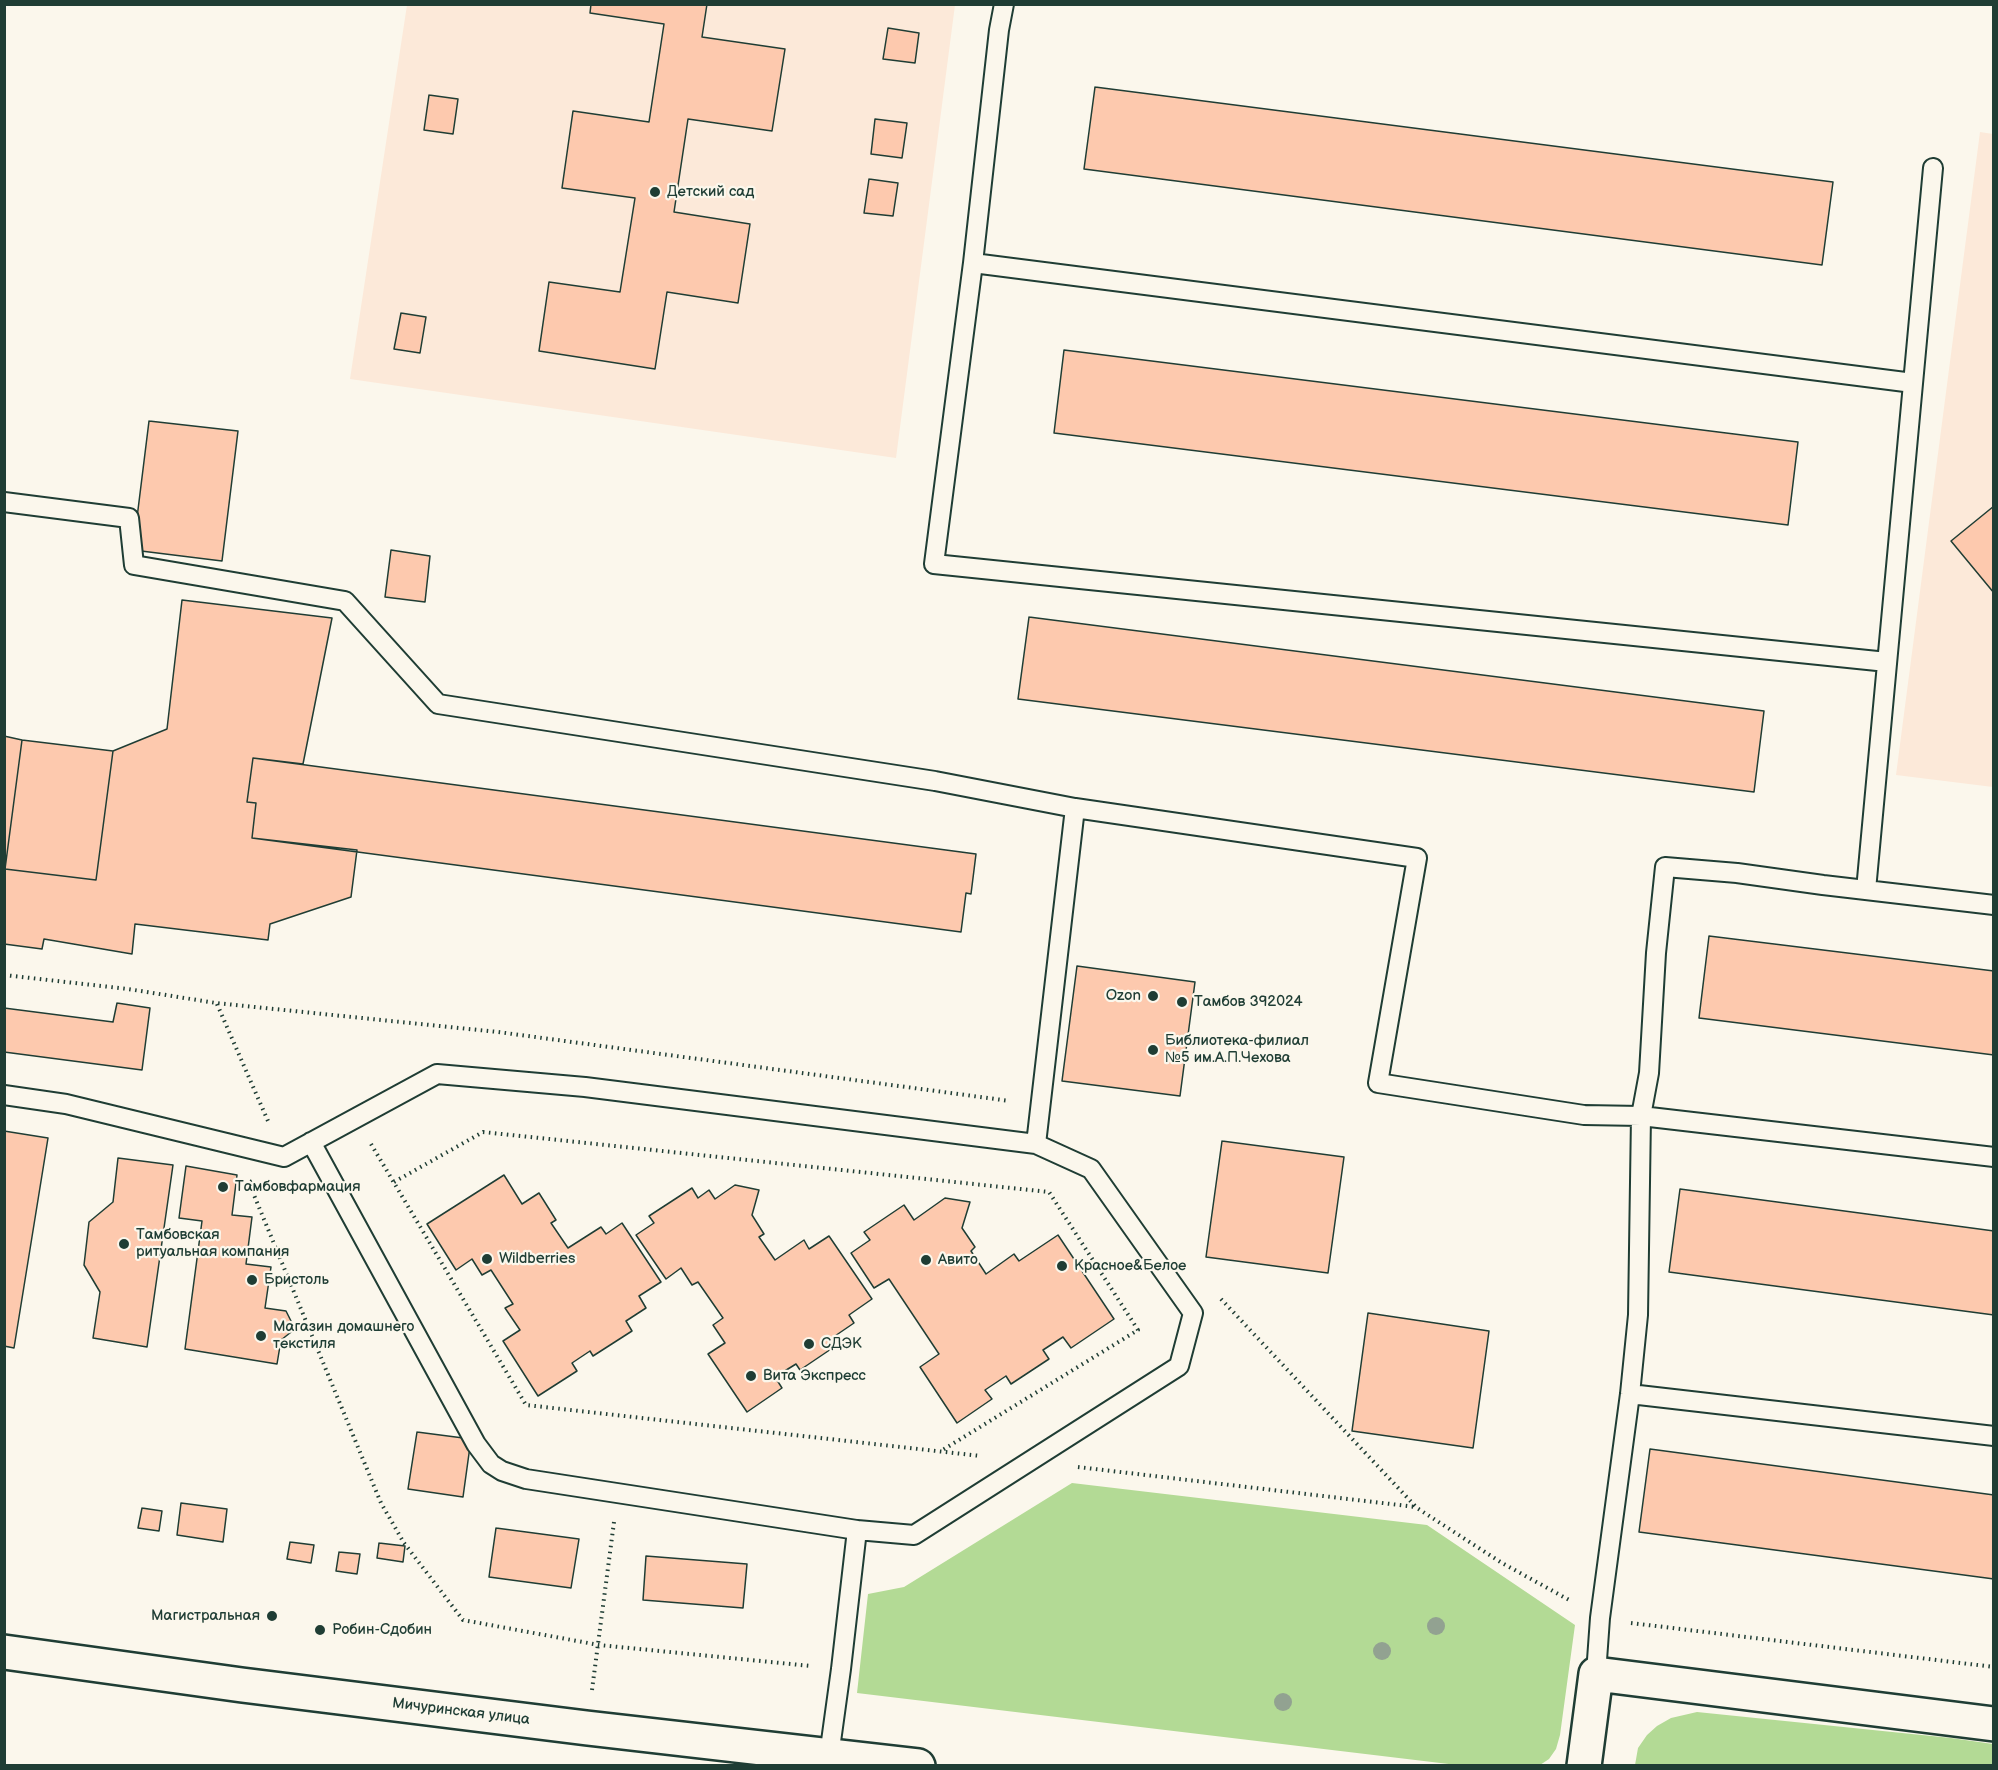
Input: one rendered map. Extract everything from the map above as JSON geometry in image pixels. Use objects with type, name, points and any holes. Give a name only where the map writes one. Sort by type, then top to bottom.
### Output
[{"type":"main road","name":"Мичуринская улица","points":[[4,1652],[254,1687],[918,1766]]},
{"type":"main road","points":[[1584,1766],[1596,1674],[1994,1724]]},
{"type":"lane","points":[[1004,4],[934,564],[1887,662]]},
{"type":"lane","points":[[1866,890],[1933,168]]},
{"type":"lane","points":[[973,263],[1913,383]]},
{"type":"lane","points":[[4,502],[129,518],[134,566],[345,601],[438,704],[935,780],[1075,808],[1417,858],[1378,1083],[1584,1115],[1641,1116],[1994,1157]]},
{"type":"lane","points":[[1036,1144],[1075,808]]},
{"type":"lane","points":[[1596,1674],[1600,1617],[1630,1394],[1638,1315],[1641,1116],[1649,1073],[1656,953],[1665,867],[1737,873],[1994,905]]},
{"type":"lane","points":[[4,1095],[66,1104],[284,1157],[311,1142],[356,1119],[437,1074],[585,1087],[1036,1144],[1091,1169],[1193,1313],[1179,1366],[914,1535],[857,1530],[513,1476],[496,1467],[483,1454],[311,1142]]},
{"type":"lane","points":[[1630,1394],[1994,1436]]},
{"type":"lane","points":[[829,1756],[857,1530]]},
{"type":"path","points":[[4,975],[128,989],[216,1003],[498,1032],[1040,1106]]},
{"type":"path","points":[[216,1003],[284,1157],[249,1183],[381,1503],[404,1543],[463,1620],[599,1645],[841,1670]]},
{"type":"path","points":[[356,1119],[526,1405],[1030,1461],[1417,1508]]},
{"type":"path","points":[[394,1182],[483,1132],[1049,1192],[1138,1330],[941,1451]]},
{"type":"path","points":[[1220,1298],[1417,1508],[1502,1563],[1600,1617],[1656,1627],[1994,1666]]},
{"type":"path","points":[[599,1645],[618,1494]]},
{"type":"shaded area","name":"Детский сад","points":[[407,5],[955,5],[896,458],[350,379]]},
{"type":"shaded area","points":[[1980,132],[1993,134],[1993,787],[1896,775]]},
{"type":"green space","points":[[1072,1483],[1427,1525],[1575,1625],[1560,1735],[1556,1749],[1549,1759],[1540,1765],[1457,1765],[857,1693],[868,1594],[904,1587]]},
{"type":"green space","points":[[1697,1712],[1993,1744],[1993,1765],[1635,1765],[1638,1748],[1657,1726],[1671,1718]]},
{"type":"building","points":[[591,4],[707,4],[702,37],[785,49],[772,131],[688,119],[674,212],[750,224],[738,303],[667,292],[655,369],[539,351],[549,282],[620,292],[635,198],[562,188],[573,111],[649,122],[664,24],[590,13]]},
{"type":"building","points":[[888,28],[919,33],[915,63],[883,59]]},
{"type":"building","points":[[1095,87],[1833,182],[1822,265],[1084,169]]},
{"type":"building","points":[[429,95],[458,99],[453,134],[424,130]]},
{"type":"building","points":[[875,119],[907,123],[902,158],[871,154]]},
{"type":"building","points":[[869,179],[898,183],[893,216],[864,213]]},
{"type":"building","points":[[401,313],[426,317],[420,353],[394,349]]},
{"type":"building","points":[[1064,350],[1798,442],[1788,525],[1054,433]]},
{"type":"building","points":[[149,421],[238,431],[222,561],[133,550]]},
{"type":"building","points":[[1994,506],[1994,593],[1951,541]]},
{"type":"building","points":[[391,550],[430,556],[425,602],[385,597]]},
{"type":"building","points":[[182,600],[332,618],[303,764],[253,758],[247,802],[256,803],[252,838],[357,850],[351,897],[270,924],[268,940],[135,924],[132,954],[44,939],[42,949],[4,944],[4,736],[22,740],[5,869],[96,880],[113,751],[167,729]]},
{"type":"building","points":[[1029,617],[1764,711],[1754,792],[1018,699]]},
{"type":"building","points":[[22,740],[113,751],[96,880],[5,869]]},
{"type":"building","points":[[253,758],[976,854],[971,894],[966,893],[961,932],[252,838],[256,803],[247,802]]},
{"type":"building","points":[[1709,936],[1994,971],[1994,1055],[1699,1018]]},
{"type":"building","points":[[1077,966],[1195,982],[1180,1096],[1062,1081]]},
{"type":"building","points":[[117,1003],[150,1008],[142,1070],[4,1052],[4,1008],[113,1022]]},
{"type":"building","points":[[4,1131],[48,1138],[14,1348],[4,1346]]},
{"type":"building","points":[[1222,1141],[1344,1157],[1328,1273],[1206,1257]]},
{"type":"building","name":"Тамбовская ритуальная компания","points":[[118,1158],[173,1165],[147,1347],[93,1338],[100,1292],[84,1265],[89,1222],[113,1202]]},
{"type":"building","points":[[186,1166],[237,1175],[232,1215],[252,1217],[246,1264],[271,1267],[265,1308],[286,1311],[295,1329],[281,1340],[277,1364],[185,1349],[202,1221],[179,1218]]},
{"type":"building","points":[[504,1175],[522,1204],[539,1193],[556,1220],[551,1223],[568,1248],[601,1227],[606,1234],[622,1223],[661,1282],[639,1296],[646,1308],[626,1321],[632,1331],[593,1356],[590,1351],[572,1363],[577,1371],[538,1396],[503,1341],[520,1330],[505,1308],[513,1304],[491,1270],[482,1275],[472,1259],[456,1270],[427,1224]]},
{"type":"building","points":[[735,1185],[759,1190],[752,1215],[764,1234],[759,1237],[775,1260],[804,1240],[809,1249],[829,1236],[872,1299],[849,1315],[854,1323],[832,1338],[837,1345],[800,1370],[796,1364],[775,1377],[782,1388],[747,1412],[708,1354],[725,1343],[713,1325],[723,1318],[698,1282],[692,1285],[681,1268],[666,1279],[636,1235],[654,1223],[649,1216],[692,1188],[698,1198],[709,1190],[715,1199]]},
{"type":"building","points":[[1680,1189],[1994,1231],[1994,1315],[1669,1272]]},
{"type":"building","points":[[945,1198],[970,1202],[962,1228],[975,1247],[971,1251],[986,1274],[1014,1254],[1019,1261],[1058,1235],[1114,1319],[1071,1348],[1063,1337],[1043,1350],[1049,1359],[1011,1384],[1006,1376],[985,1390],[992,1399],[957,1423],[920,1367],[939,1354],[889,1279],[874,1288],[851,1253],[870,1240],[864,1232],[904,1205],[914,1220]]},
{"type":"building","points":[[1368,1313],[1489,1331],[1473,1448],[1352,1431]]},
{"type":"building","points":[[417,1432],[471,1439],[463,1497],[408,1489]]},
{"type":"building","points":[[1650,1449],[1994,1495],[1994,1579],[1639,1532]]},
{"type":"building","points":[[181,1503],[227,1509],[223,1542],[177,1535]]},
{"type":"building","points":[[142,1508],[162,1511],[159,1531],[138,1528]]},
{"type":"building","points":[[496,1528],[579,1539],[571,1588],[489,1577]]},
{"type":"building","points":[[290,1542],[314,1545],[311,1563],[287,1559]]},
{"type":"building","points":[[379,1543],[405,1546],[403,1562],[377,1558]]},
{"type":"building","points":[[339,1552],[360,1554],[357,1574],[336,1571]]},
{"type":"building","points":[[646,1556],[747,1564],[743,1608],[643,1600]]},
{"type":"place","name":"Детский сад","points":[[655,192]]},
{"type":"place","name":"Ozon","points":[[1153,996]]},
{"type":"place","name":"Тамбов 392024","points":[[1182,1002]]},
{"type":"place","name":"Библиотека-филиал №5 им.А.П.Чехова","points":[[1153,1050]]},
{"type":"place","name":"Тамбовфармация","points":[[223,1187]]},
{"type":"place","name":"Тамбовская ритуальная компания","points":[[124,1244]]},
{"type":"place","name":"Wildberries","points":[[487,1259]]},
{"type":"place","name":"Авито","points":[[926,1260]]},
{"type":"place","name":"Красное&Белое","points":[[1062,1266]]},
{"type":"place","name":"Бристоль","points":[[252,1280]]},
{"type":"place","name":"Магазин домашнего текстиля","points":[[261,1336]]},
{"type":"place","name":"СДЭК","points":[[809,1344]]},
{"type":"place","name":"Вита Экспресс","points":[[751,1376]]},
{"type":"place","name":"Магистральная","points":[[272,1616]]},
{"type":"place","name":"Робин-Сдобин","points":[[320,1630]]}]
